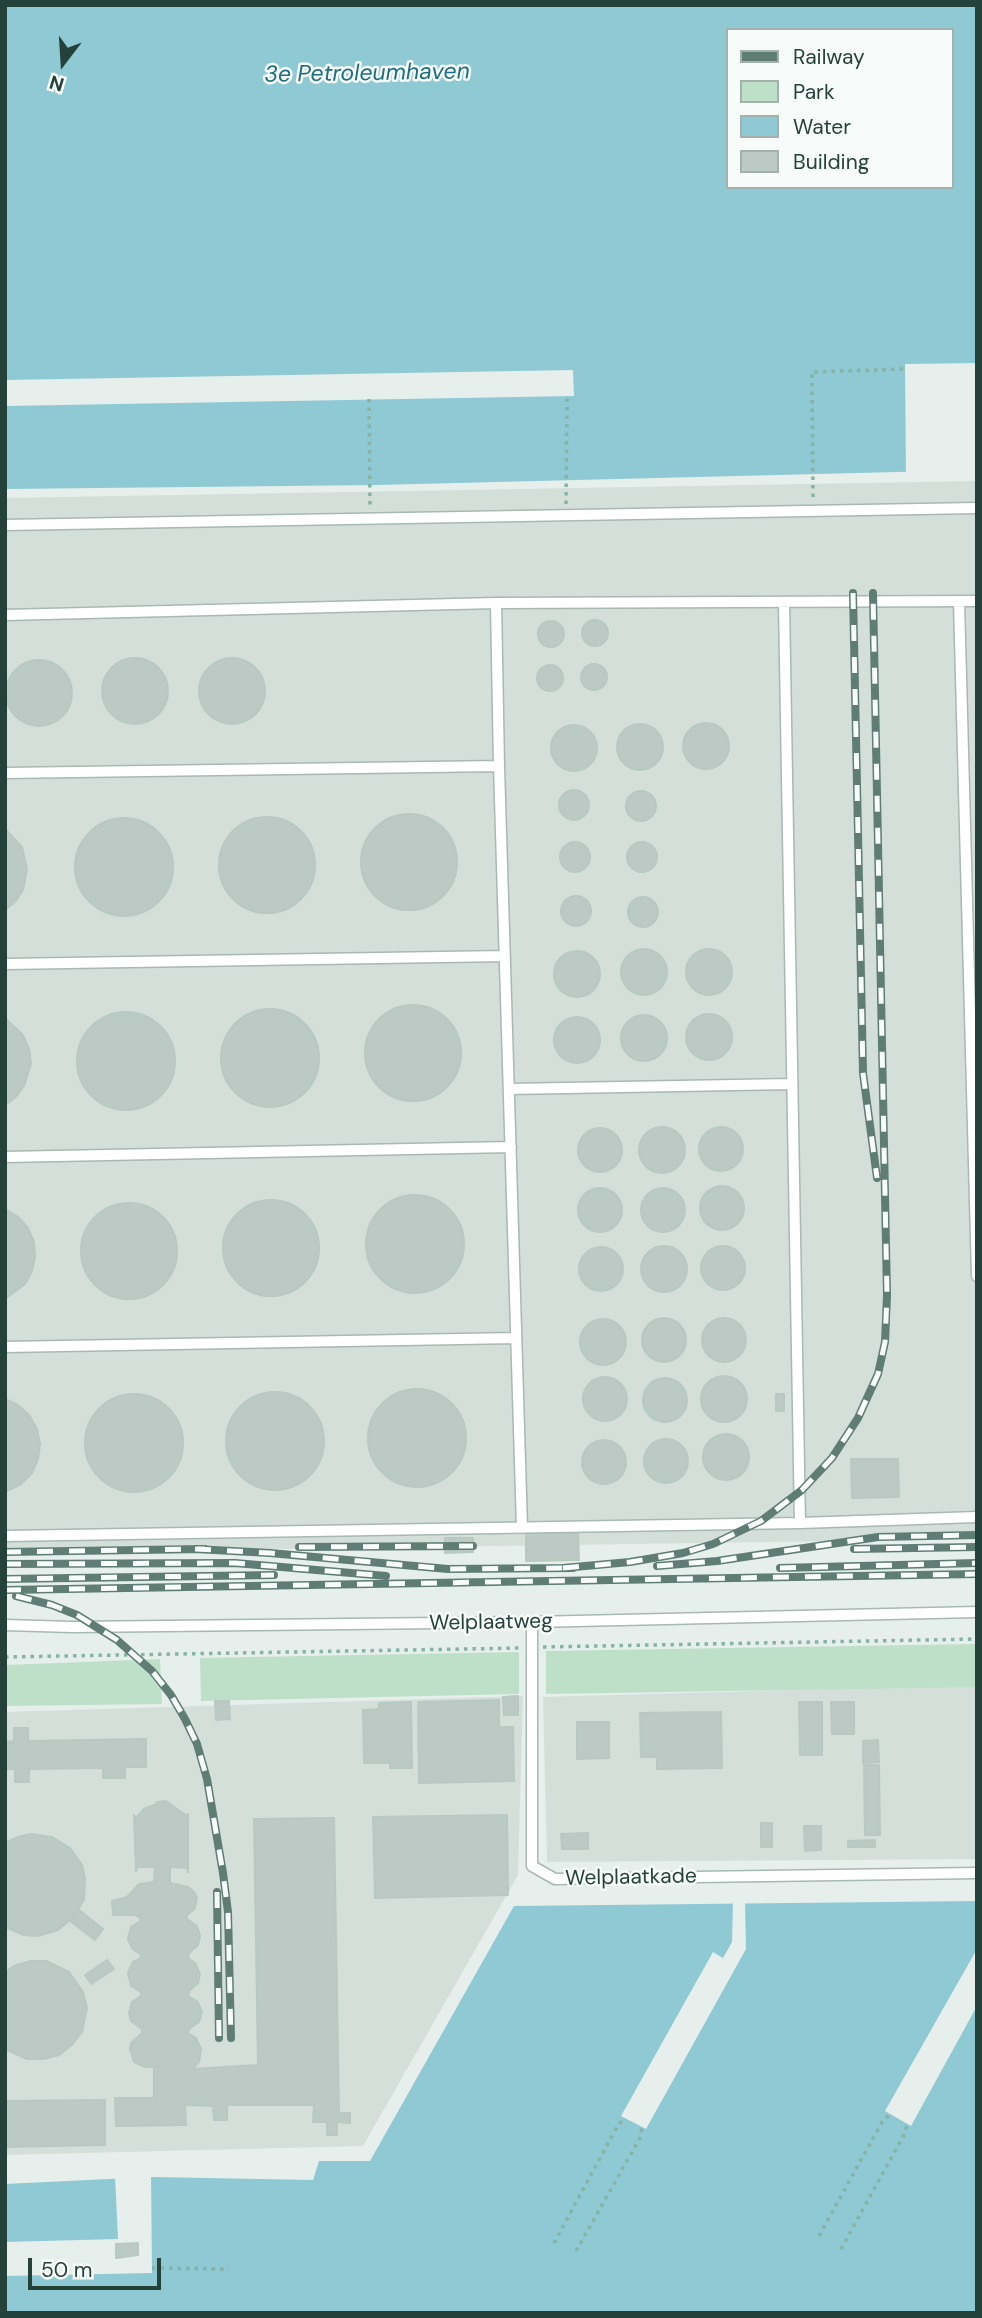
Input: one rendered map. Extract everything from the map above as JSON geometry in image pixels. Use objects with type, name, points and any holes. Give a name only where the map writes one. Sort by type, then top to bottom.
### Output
[{"type":"lane","points":[[5,525],[977,508]]},
{"type":"lane","points":[[5,615],[496,603],[784,604],[977,601]]},
{"type":"lane","points":[[959,602],[977,1276]]},
{"type":"lane","points":[[496,603],[522,1528]]},
{"type":"lane","points":[[784,604],[800,1523]]},
{"type":"lane","points":[[5,773],[499,766]]},
{"type":"lane","points":[[5,964],[505,956]]},
{"type":"lane","points":[[509,1089],[791,1084]]},
{"type":"lane","points":[[5,1157],[511,1147]]},
{"type":"lane","points":[[5,1347],[516,1338]]},
{"type":"lane","points":[[5,1536],[800,1523],[977,1517]]},
{"type":"lane","name":"Welplaatweg","points":[[5,1625],[72,1627],[532,1622],[977,1612]]},
{"type":"lane","name":"Welplaatkade","points":[[532,1622],[532,1866],[555,1879],[739,1881],[977,1873]]},
{"type":"path","points":[[814,510],[812,372],[905,369]]},
{"type":"path","points":[[566,517],[567,396]]},
{"type":"path","points":[[369,399],[370,520]]},
{"type":"path","points":[[5,1657],[977,1639]]},
{"type":"path","points":[[819,2236],[882,2122],[890,2114]]},
{"type":"path","points":[[554,2243],[618,2125],[625,2118]]},
{"type":"path","points":[[841,2249],[905,2133],[907,2124]]},
{"type":"path","points":[[576,2251],[640,2138],[642,2127]]},
{"type":"path","points":[[152,2269],[229,2269]]},
{"type":"shaded area","points":[[977,481],[977,1539],[5,1553],[5,498]]},
{"type":"shaded area","points":[[977,1685],[977,1859],[547,1862],[543,1697]]},
{"type":"shaded area","points":[[523,1696],[518,1875],[363,2146],[5,2155],[5,1712]]},
{"type":"green space","points":[[977,1644],[977,1687],[546,1694],[546,1651]]},
{"type":"green space","points":[[519,1652],[519,1694],[201,1701],[200,1658]]},
{"type":"green space","points":[[160,1659],[162,1704],[5,1706],[5,1665]]},
{"type":"water","name":"3e Petroleumhaven","points":[[5,5],[977,5],[977,470],[376,485],[5,489]]},
{"type":"water","points":[[977,1901],[977,2313],[5,2313],[5,2184],[151,2177],[313,2180],[319,2161],[370,2161],[514,1906]]},
{"type":"pier","points":[[977,363],[977,473],[906,476],[905,364]]},
{"type":"pier","points":[[573,370],[574,396],[5,406],[5,380]]},
{"type":"pier","points":[[733,1900],[745,1900],[746,1949],[646,2129],[621,2116],[713,1952],[723,1958],[732,1942]]},
{"type":"pier","points":[[977,1949],[977,2006],[911,2126],[885,2111]]},
{"type":"pier","points":[[151,2174],[152,2273],[5,2276],[5,2242],[118,2239],[115,2176]]},
{"type":"building","points":[[595,620],[604,624],[608,633],[604,642],[595,646],[586,642],[582,633],[586,624]]},
{"type":"building","points":[[551,621],[560,625],[564,634],[560,643],[551,647],[542,643],[538,634],[542,625]]},
{"type":"building","points":[[128,658],[142,658],[154,663],[163,672],[168,691],[166,704],[159,715],[142,724],[128,724],[116,719],[107,710],[102,698],[102,684],[107,672],[116,663]]},
{"type":"building","points":[[232,658],[245,661],[255,668],[262,678],[265,691],[262,704],[255,714],[245,721],[232,724],[219,721],[209,714],[202,704],[199,691],[202,678],[209,668],[219,661]]},
{"type":"building","points":[[39,660],[52,663],[62,670],[69,680],[72,693],[69,706],[62,716],[52,723],[39,726],[26,723],[16,716],[9,706],[6,693],[9,680],[16,670],[26,663]]},
{"type":"building","points":[[594,664],[603,668],[607,677],[603,686],[594,690],[585,686],[581,677],[585,668]]},
{"type":"building","points":[[550,665],[559,669],[563,678],[559,687],[550,691],[541,687],[537,678],[541,669]]},
{"type":"building","points":[[706,723],[723,729],[729,746],[723,763],[706,769],[689,763],[683,746],[689,729]]},
{"type":"building","points":[[640,724],[657,730],[663,747],[657,764],[640,770],[623,764],[617,747],[623,730]]},
{"type":"building","points":[[574,725],[591,731],[597,748],[591,765],[574,771],[557,765],[551,748],[557,731]]},
{"type":"building","points":[[574,790],[585,794],[589,805],[585,816],[574,820],[563,816],[559,805],[563,794]]},
{"type":"building","points":[[641,791],[652,795],[656,806],[652,817],[641,821],[630,817],[626,806],[630,795]]},
{"type":"building","points":[[409,814],[427,818],[443,828],[453,844],[457,862],[453,880],[443,896],[427,906],[409,910],[391,906],[375,896],[365,880],[361,862],[365,844],[375,828],[391,818]]},
{"type":"building","points":[[267,817],[285,820],[301,831],[312,847],[315,865],[312,883],[301,899],[285,910],[267,913],[249,910],[233,899],[222,883],[219,865],[222,847],[233,831],[249,820]]},
{"type":"building","points":[[124,818],[143,822],[158,833],[169,848],[173,867],[169,886],[158,901],[143,912],[124,916],[105,912],[90,901],[79,886],[75,867],[79,848],[90,833],[105,822]]},
{"type":"building","points":[[5,829],[22,847],[27,869],[23,890],[5,910]]},
{"type":"building","points":[[575,842],[586,846],[590,857],[586,868],[575,872],[564,868],[560,857],[564,846]]},
{"type":"building","points":[[642,842],[653,846],[657,857],[653,868],[642,872],[631,868],[627,857],[631,846]]},
{"type":"building","points":[[576,896],[587,900],[591,911],[587,922],[576,926],[565,922],[561,911],[565,900]]},
{"type":"building","points":[[643,897],[654,901],[658,912],[654,923],[643,927],[632,923],[628,912],[632,901]]},
{"type":"building","points":[[644,949],[661,955],[667,972],[661,989],[644,995],[627,989],[621,972],[627,955]]},
{"type":"building","points":[[709,949],[726,955],[732,972],[726,989],[709,995],[692,989],[686,972],[692,955]]},
{"type":"building","points":[[577,951],[594,957],[600,974],[594,991],[577,997],[560,991],[554,974],[560,957]]},
{"type":"building","points":[[413,1005],[431,1009],[447,1019],[457,1035],[461,1053],[457,1071],[447,1087],[431,1097],[413,1101],[395,1097],[379,1087],[369,1071],[365,1053],[369,1035],[379,1019],[395,1009]]},
{"type":"building","points":[[270,1009],[297,1017],[311,1031],[319,1058],[311,1085],[297,1099],[270,1107],[243,1099],[229,1085],[221,1058],[229,1031],[243,1017]]},
{"type":"building","points":[[126,1012],[145,1016],[160,1027],[171,1042],[175,1061],[171,1080],[160,1095],[145,1106],[126,1110],[107,1106],[92,1095],[81,1080],[77,1061],[81,1042],[92,1027],[107,1016]]},
{"type":"building","points":[[709,1014],[726,1020],[732,1037],[726,1054],[709,1060],[692,1054],[686,1037],[692,1020]]},
{"type":"building","points":[[644,1015],[661,1021],[667,1038],[661,1055],[644,1061],[627,1055],[621,1038],[627,1021]]},
{"type":"building","points":[[577,1017],[594,1023],[600,1040],[594,1057],[577,1063],[560,1057],[554,1040],[560,1023]]},
{"type":"building","points":[[5,1018],[23,1035],[31,1064],[24,1086],[15,1098],[5,1105]]},
{"type":"building","points":[[662,1127],[678,1134],[685,1150],[678,1166],[662,1173],[646,1166],[639,1150],[646,1134]]},
{"type":"building","points":[[721,1127],[730,1128],[737,1133],[742,1140],[742,1158],[737,1165],[730,1170],[721,1171],[712,1170],[705,1165],[700,1158],[699,1149],[700,1140],[705,1133],[712,1128]]},
{"type":"building","points":[[600,1128],[609,1129],[616,1134],[621,1141],[621,1159],[616,1166],[609,1171],[600,1172],[591,1171],[584,1166],[579,1159],[578,1150],[579,1141],[584,1134],[591,1129]]},
{"type":"building","points":[[722,1186],[731,1187],[738,1192],[743,1199],[743,1217],[738,1224],[731,1229],[722,1230],[713,1229],[706,1224],[701,1217],[700,1208],[701,1199],[706,1192],[713,1187]]},
{"type":"building","points":[[600,1188],[609,1189],[616,1194],[621,1201],[621,1219],[616,1226],[609,1231],[600,1232],[591,1231],[584,1226],[579,1219],[578,1210],[579,1201],[584,1194],[591,1189]]},
{"type":"building","points":[[663,1188],[672,1189],[679,1194],[684,1201],[684,1219],[679,1226],[672,1231],[663,1232],[654,1231],[647,1226],[642,1219],[641,1210],[642,1201],[647,1194],[654,1189]]},
{"type":"building","points":[[415,1195],[434,1199],[450,1209],[460,1225],[464,1244],[460,1263],[450,1279],[434,1289],[415,1293],[396,1289],[380,1279],[370,1263],[366,1244],[370,1225],[380,1209],[396,1199]]},
{"type":"building","points":[[271,1200],[289,1204],[305,1214],[315,1230],[319,1248],[315,1266],[305,1282],[289,1292],[271,1296],[253,1292],[237,1282],[227,1266],[223,1248],[227,1230],[237,1214],[253,1204]]},
{"type":"building","points":[[129,1203],[148,1206],[163,1217],[174,1232],[177,1251],[174,1270],[163,1285],[148,1296],[129,1299],[110,1296],[95,1285],[84,1270],[81,1251],[84,1232],[95,1217],[110,1206]]},
{"type":"building","points":[[5,1209],[18,1217],[28,1228],[34,1242],[35,1257],[25,1284],[5,1299]]},
{"type":"building","points":[[664,1246],[680,1253],[687,1269],[680,1285],[664,1292],[648,1285],[641,1269],[648,1253]]},
{"type":"building","points":[[723,1246],[732,1247],[739,1252],[744,1259],[744,1277],[739,1284],[732,1289],[723,1290],[714,1289],[707,1284],[702,1277],[701,1268],[702,1259],[707,1252],[714,1247]]},
{"type":"building","points":[[601,1247],[610,1248],[617,1253],[622,1260],[622,1278],[617,1285],[610,1290],[601,1291],[592,1290],[585,1285],[580,1278],[579,1269],[580,1260],[585,1253],[592,1248]]},
{"type":"building","points":[[664,1318],[673,1319],[680,1324],[685,1331],[685,1349],[680,1356],[673,1361],[664,1362],[655,1361],[648,1356],[643,1349],[642,1340],[643,1331],[648,1324],[655,1319]]},
{"type":"building","points":[[724,1318],[733,1319],[740,1324],[745,1331],[745,1349],[740,1356],[733,1361],[724,1362],[715,1361],[708,1356],[703,1349],[702,1340],[703,1331],[708,1324],[715,1319]]},
{"type":"building","points":[[603,1319],[619,1326],[626,1342],[619,1358],[603,1365],[587,1358],[580,1342],[587,1326]]},
{"type":"building","points":[[724,1376],[740,1383],[747,1399],[740,1415],[724,1422],[708,1415],[701,1399],[708,1383]]},
{"type":"building","points":[[605,1377],[614,1378],[621,1383],[626,1390],[626,1408],[621,1415],[614,1420],[605,1421],[596,1420],[589,1415],[584,1408],[583,1399],[584,1390],[589,1383],[596,1378]]},
{"type":"building","points":[[665,1378],[674,1379],[681,1384],[686,1391],[686,1409],[681,1416],[674,1421],[665,1422],[656,1421],[649,1416],[644,1409],[643,1400],[644,1391],[649,1384],[656,1379]]},
{"type":"building","points":[[417,1389],[436,1393],[452,1403],[462,1419],[466,1438],[462,1457],[452,1473],[436,1483],[417,1487],[398,1483],[382,1473],[372,1457],[368,1438],[372,1419],[382,1403],[398,1393]]},
{"type":"building","points":[[275,1392],[294,1396],[309,1407],[320,1422],[324,1441],[320,1460],[309,1475],[294,1486],[275,1490],[256,1486],[241,1475],[230,1460],[226,1441],[230,1422],[241,1407],[256,1396]]},
{"type":"building","points":[[134,1394],[153,1398],[168,1409],[179,1424],[183,1443],[179,1462],[168,1477],[153,1488],[134,1492],[115,1488],[100,1477],[89,1462],[85,1443],[89,1424],[100,1409],[115,1398]]},
{"type":"building","points":[[776,1394],[784,1394],[784,1411],[776,1411]]},
{"type":"building","points":[[5,1399],[18,1405],[29,1415],[37,1429],[40,1444],[32,1473],[21,1484],[5,1492]]},
{"type":"building","points":[[726,1434],[742,1441],[749,1457],[742,1473],[726,1480],[710,1473],[703,1457],[710,1441]]},
{"type":"building","points":[[666,1439],[675,1440],[682,1445],[687,1452],[687,1470],[682,1477],[675,1482],[666,1483],[657,1482],[650,1477],[645,1470],[644,1461],[645,1452],[650,1445],[657,1440]]},
{"type":"building","points":[[604,1440],[613,1441],[620,1446],[625,1453],[625,1471],[620,1478],[613,1483],[604,1484],[595,1483],[588,1478],[583,1471],[582,1462],[583,1453],[588,1446],[595,1441]]},
{"type":"building","points":[[851,1459],[898,1459],[899,1497],[852,1498]]},
{"type":"building","points":[[526,1533],[578,1533],[579,1560],[526,1561]]},
{"type":"building","points":[[445,1538],[473,1538],[473,1552],[445,1553]]},
{"type":"building","points":[[518,1696],[518,1715],[504,1715],[503,1697]]},
{"type":"building","points":[[499,1700],[499,1727],[513,1727],[514,1781],[419,1783],[418,1702]]},
{"type":"building","points":[[215,1701],[229,1701],[230,1719],[216,1720]]},
{"type":"building","points":[[411,1702],[412,1768],[390,1768],[390,1763],[364,1763],[363,1710],[379,1709],[379,1703]]},
{"type":"building","points":[[799,1702],[822,1702],[822,1755],[800,1755]]},
{"type":"building","points":[[831,1702],[854,1702],[854,1734],[832,1734]]},
{"type":"building","points":[[721,1712],[722,1768],[657,1769],[657,1757],[641,1757],[640,1713]]},
{"type":"building","points":[[577,1722],[609,1722],[609,1758],[577,1759]]},
{"type":"building","points":[[14,1728],[28,1728],[28,1741],[146,1739],[146,1767],[125,1767],[125,1778],[103,1778],[103,1768],[29,1769],[29,1782],[15,1782],[15,1769],[5,1769],[5,1742],[14,1741]]},
{"type":"building","points":[[878,1740],[879,1762],[863,1763],[863,1741]]},
{"type":"building","points":[[864,1765],[879,1765],[880,1835],[865,1835]]},
{"type":"building","points":[[166,1801],[187,1816],[188,1814],[188,1872],[187,1868],[170,1867],[170,1883],[188,1887],[197,1898],[195,1908],[187,1915],[187,1919],[197,1926],[200,1936],[198,1945],[189,1953],[188,1958],[195,1963],[200,1974],[198,1983],[189,1991],[188,1996],[197,2001],[202,2012],[199,2022],[189,2029],[188,2033],[196,2038],[201,2049],[199,2062],[192,2069],[258,2065],[254,1819],[334,1818],[339,2113],[350,2113],[350,2123],[337,2122],[337,2135],[327,2135],[327,2122],[313,2122],[314,2105],[227,2105],[227,2120],[214,2120],[213,2106],[185,2105],[186,2125],[116,2126],[115,2098],[154,2098],[154,2067],[145,2067],[134,2062],[130,2049],[131,2043],[142,2033],[142,2029],[131,2021],[129,2013],[132,2002],[141,1996],[141,1992],[131,1986],[128,1973],[133,1962],[141,1958],[128,1939],[131,1927],[140,1921],[140,1917],[113,1915],[112,1901],[127,1897],[139,1884],[154,1882],[155,1867],[137,1867],[136,1871],[134,1815],[136,1818],[144,1809],[157,1802]]},
{"type":"building","points":[[507,1815],[508,1895],[375,1898],[373,1817]]},
{"type":"building","points":[[761,1823],[772,1823],[772,1847],[761,1847]]},
{"type":"building","points":[[804,1826],[821,1826],[821,1850],[805,1851]]},
{"type":"building","points":[[588,1833],[588,1849],[562,1849],[561,1834]]},
{"type":"building","points":[[31,1834],[52,1837],[70,1848],[82,1865],[85,1878],[84,1899],[74,1917],[58,1930],[38,1936],[24,1935],[5,1927],[5,1843]]},
{"type":"building","points":[[875,1840],[875,1847],[848,1847],[848,1841]]},
{"type":"building","points":[[79,1910],[103,1929],[95,1940],[70,1921]]},
{"type":"building","points":[[107,1960],[114,1969],[91,1984],[85,1975]]},
{"type":"building","points":[[30,1961],[46,1961],[69,1972],[83,1992],[87,2008],[82,2032],[72,2045],[59,2055],[43,2059],[27,2059],[5,2049],[5,1972]]},
{"type":"building","points":[[105,2100],[105,2145],[5,2147],[5,2101]]},
{"type":"building","points":[[138,2243],[138,2255],[116,2258],[116,2244]]},
{"type":"railway","points":[[853,593],[863,1073],[877,1178]]},
{"type":"railway","points":[[563,1568],[630,1562],[683,1553],[713,1544],[761,1521],[802,1490],[832,1458],[858,1418],[878,1374],[885,1342],[887,1295],[873,593]]},
{"type":"railway","points":[[657,1566],[717,1561],[878,1537],[977,1535]]},
{"type":"railway","points":[[299,1547],[473,1546]]},
{"type":"railway","points":[[854,1549],[977,1547]]},
{"type":"railway","points":[[195,1549],[448,1569],[573,1568]]},
{"type":"railway","points":[[5,1552],[205,1549]]},
{"type":"railway","points":[[5,1564],[235,1563],[386,1576]]},
{"type":"railway","points":[[780,1568],[977,1563]]},
{"type":"railway","points":[[5,1590],[977,1574]]},
{"type":"railway","points":[[5,1579],[274,1575]]},
{"type":"railway","points":[[16,1596],[52,1605],[77,1615],[117,1640],[152,1671],[185,1719],[197,1744],[207,1779],[223,1873],[228,1912],[231,2038]]},
{"type":"railway","points":[[217,1892],[219,2038]]}]
